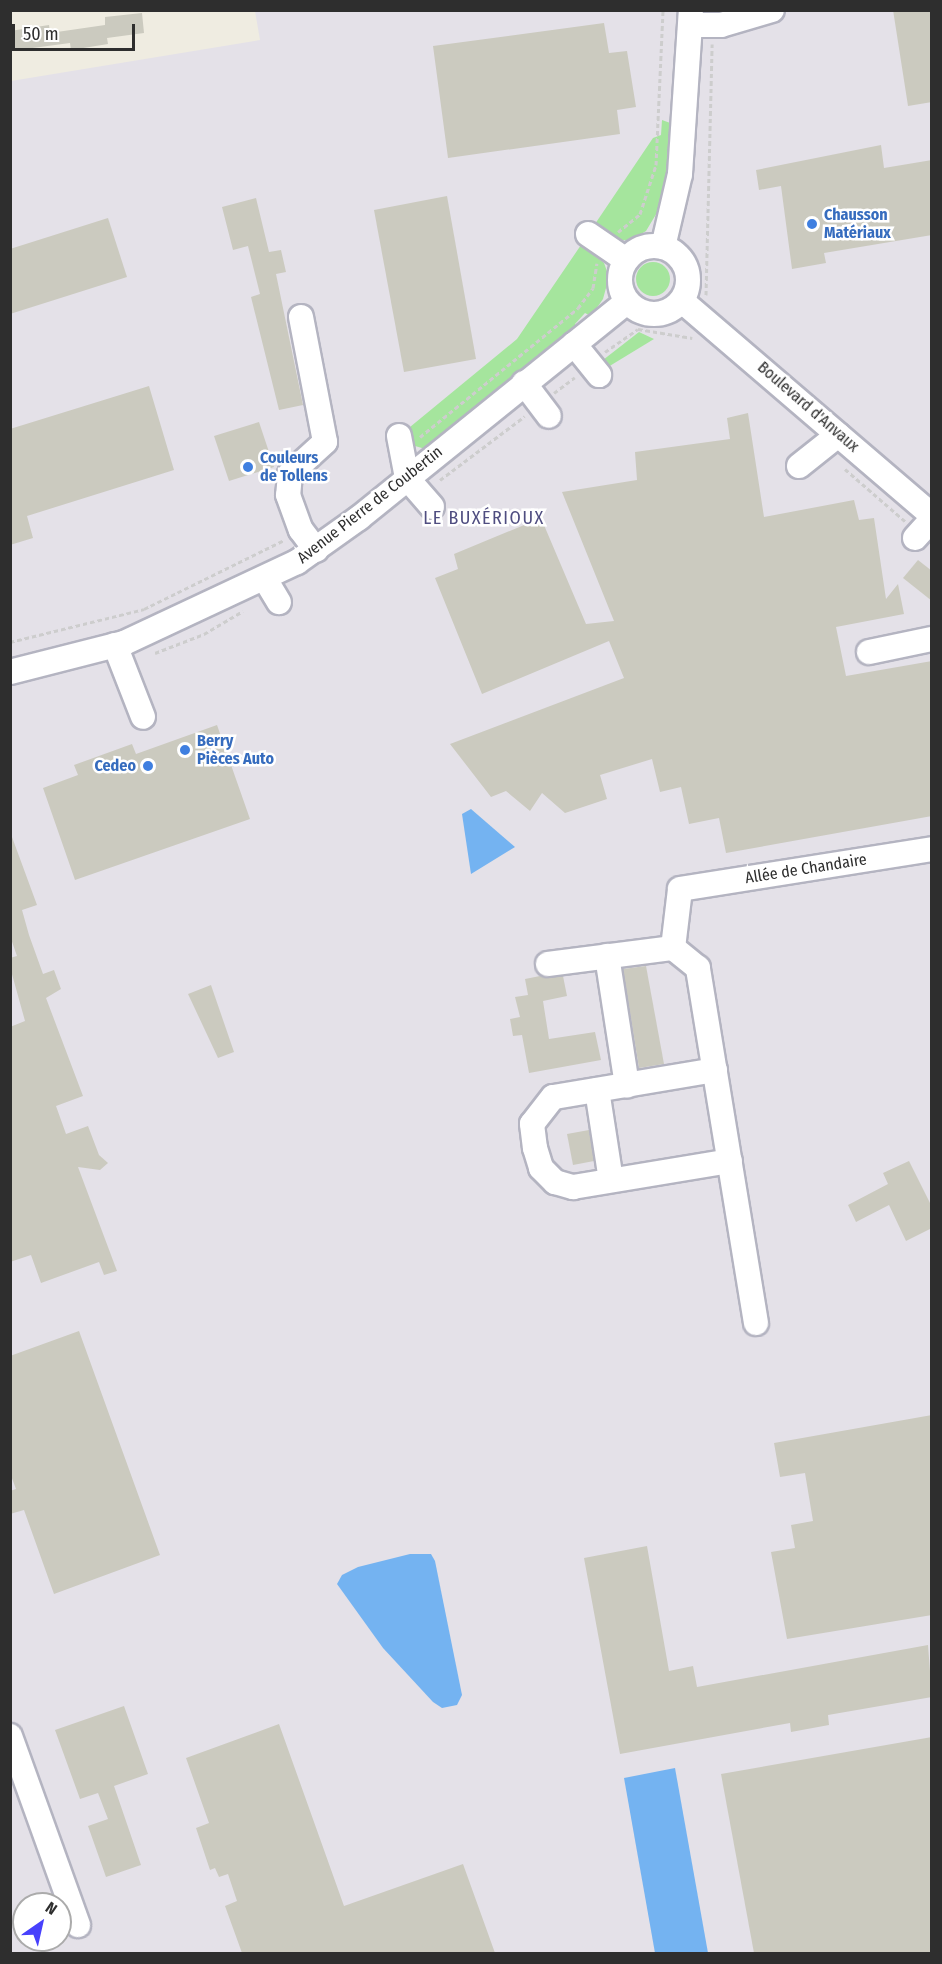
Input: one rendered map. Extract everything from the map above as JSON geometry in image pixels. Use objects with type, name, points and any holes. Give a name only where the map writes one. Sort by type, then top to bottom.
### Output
[{"type":"street","points":[[663,247],[680,174],[698,20],[772,10]]},
{"type":"street","points":[[588,234],[626,260]]},
{"type":"street","points":[[663,247],[687,268],[688,291],[694,299],[655,315],[627,302],[620,281],[626,260],[642,248],[663,247]]},
{"type":"street","name":"Boulevard d'Anvaux","points":[[694,299],[838,435],[932,517]]},
{"type":"street","name":"Avenue Pierre de Coubertin","points":[[10,672],[115,645],[265,579],[316,550],[627,302]]},
{"type":"street","points":[[301,317],[325,442],[290,474],[288,495],[300,530],[316,550]]},
{"type":"street","points":[[574,344],[598,375]]},
{"type":"street","points":[[524,383],[549,416]]},
{"type":"street","points":[[799,466],[838,435]]},
{"type":"street","points":[[400,444],[407,478],[432,507]]},
{"type":"street","points":[[915,538],[932,517]]},
{"type":"street","points":[[265,579],[279,602]]},
{"type":"street","points":[[869,652],[932,639]]},
{"type":"street","points":[[115,645],[143,717]]},
{"type":"street","name":"Allée de Chandaire","points":[[673,948],[680,888],[932,849]]},
{"type":"street","points":[[548,964],[673,948],[698,968],[756,1323]]},
{"type":"street","points":[[607,956],[627,1085]]},
{"type":"street","points":[[715,1070],[553,1097],[541,1108],[532,1124],[535,1148],[541,1168],[555,1182],[573,1187],[730,1161]]},
{"type":"street","points":[[597,1090],[611,1180]]},
{"type":"street","points":[[10,1736],[78,1925]]},
{"type":"path","points":[[612,238],[640,214],[656,165],[663,10]]},
{"type":"path","points":[[694,299],[698,20]]},
{"type":"path","points":[[400,444],[579,308],[593,288],[597,258]]},
{"type":"path","points":[[10,642],[144,609],[300,530]]},
{"type":"shaded area","points":[[255,11],[931,11],[931,1953],[11,1954],[11,81],[260,40]]},
{"type":"green space","points":[[662,120],[673,124],[664,201],[646,231],[630,241],[616,239],[595,224],[653,138],[661,135]]},
{"type":"green space","points":[[581,245],[604,263],[609,277],[603,299],[591,316],[585,313],[575,324],[575,331],[429,450],[415,446],[410,427],[517,339]]},
{"type":"green space","points":[[653,262],[665,267],[670,279],[665,291],[653,296],[641,291],[636,279],[641,267]]},
{"type":"green space","points":[[639,332],[654,339],[608,367],[603,360]]},
{"type":"water","points":[[471,809],[515,847],[471,874],[462,814]]},
{"type":"water","points":[[410,1554],[431,1554],[435,1561],[462,1695],[457,1705],[442,1708],[433,1702],[383,1648],[337,1584],[342,1575],[358,1567]]},
{"type":"water","points":[[675,1768],[708,1953],[655,1953],[624,1778]]},
{"type":"building","points":[[893,10],[932,10],[932,102],[908,106]]},
{"type":"building","points":[[142,13],[144,33],[107,38],[108,44],[71,50],[70,43],[10,51],[10,31],[49,25],[50,33],[105,25],[105,17]]},
{"type":"building","points":[[604,23],[609,53],[627,51],[636,107],[617,110],[620,134],[448,158],[433,46]]},
{"type":"building","points":[[881,145],[884,168],[932,160],[932,235],[824,253],[826,263],[792,269],[781,186],[759,190],[756,170]]},
{"type":"building","points":[[447,196],[476,359],[404,372],[374,210]]},
{"type":"building","points":[[256,198],[269,252],[281,250],[286,272],[276,274],[303,405],[279,410],[251,297],[260,294],[248,246],[233,250],[222,207]]},
{"type":"building","points":[[108,218],[127,277],[10,314],[10,249]]},
{"type":"building","points":[[149,386],[174,470],[27,516],[33,538],[10,545],[10,429]]},
{"type":"building","points":[[748,413],[764,517],[854,500],[859,520],[874,518],[886,599],[898,584],[904,614],[836,627],[846,676],[932,661],[932,816],[726,853],[719,818],[689,824],[681,787],[660,792],[652,759],[600,775],[607,799],[565,813],[542,793],[530,811],[506,791],[491,797],[450,744],[624,678],[609,641],[482,694],[435,578],[458,569],[454,554],[541,518],[586,624],[614,621],[562,492],[637,480],[635,452],[730,439],[727,418]]},
{"type":"building","points":[[259,422],[274,467],[229,481],[214,436]]},
{"type":"building","points":[[918,560],[932,571],[932,601],[903,578]]},
{"type":"building","points":[[217,725],[250,819],[75,880],[43,788],[78,775],[74,765],[132,744],[136,754]]},
{"type":"building","points":[[12,837],[37,905],[22,910],[29,935],[43,974],[54,970],[61,989],[46,998],[83,1096],[56,1106],[66,1134],[88,1126],[99,1155],[108,1163],[100,1170],[78,1167],[117,1271],[104,1275],[99,1262],[41,1283],[31,1255],[10,1262],[10,1027],[25,1021],[10,967],[10,958],[17,956],[10,936]]},
{"type":"building","points":[[646,966],[664,1064],[639,1068],[623,969]]},
{"type":"building","points":[[540,976],[563,976],[567,996],[543,1001],[549,1039],[595,1032],[601,1060],[529,1073],[522,1035],[513,1036],[510,1019],[520,1017],[515,997],[528,995],[525,979]]},
{"type":"building","points":[[211,985],[234,1052],[218,1058],[188,994]]},
{"type":"building","points":[[589,1130],[594,1161],[573,1165],[567,1134]]},
{"type":"building","points":[[909,1161],[932,1207],[932,1228],[906,1241],[889,1205],[856,1222],[848,1205],[888,1184],[883,1173]]},
{"type":"building","points":[[79,1331],[160,1555],[54,1594],[24,1510],[10,1514],[10,1491],[16,1489],[10,1473],[10,1356]]},
{"type":"building","points":[[932,1415],[932,1615],[787,1639],[771,1552],[795,1548],[791,1525],[813,1521],[805,1473],[780,1477],[774,1443]]},
{"type":"building","points":[[647,1546],[669,1671],[693,1666],[697,1687],[928,1645],[932,1697],[828,1715],[829,1725],[791,1732],[790,1723],[620,1754],[584,1558]]},
{"type":"building","points":[[124,1706],[148,1774],[114,1786],[141,1865],[106,1877],[88,1826],[108,1819],[98,1793],[80,1799],[55,1730]]},
{"type":"building","points":[[279,1724],[344,1906],[463,1864],[495,1953],[242,1953],[225,1906],[237,1901],[228,1874],[219,1877],[215,1868],[210,1870],[196,1828],[209,1823],[186,1758]]},
{"type":"building","points":[[932,1737],[932,1953],[754,1953],[721,1774]]},
{"type":"place","name":"Chausson Matériaux","points":[[812,224]]},
{"type":"place","name":"Couleurs de Tollens","points":[[248,467]]},
{"type":"place","name":"Berry Pièces Auto","points":[[185,750]]},
{"type":"place","name":"Cedeo","points":[[148,766]]},
{"type":"district","name":"LE BUXÉRIOUX","points":[[484,518]]}]
